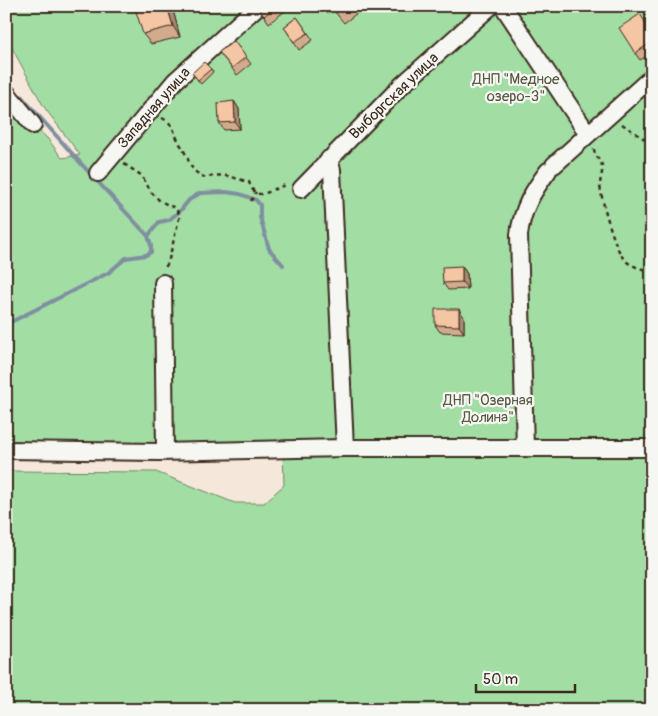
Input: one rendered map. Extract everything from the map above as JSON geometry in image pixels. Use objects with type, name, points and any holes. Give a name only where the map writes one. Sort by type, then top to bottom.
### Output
[{"type":"street","name":"Западная улица","points":[[98,173],[182,74],[258,6]]},
{"type":"street","name":"Выборгская улица","points":[[301,189],[401,86],[491,6]]},
{"type":"street","points":[[503,6],[592,138]]},
{"type":"street","points":[[525,448],[519,234],[527,202],[551,168],[592,138],[606,118],[652,77]]},
{"type":"street","points":[[6,92],[12,110],[33,125]]},
{"type":"street","points":[[329,159],[332,170],[345,448]]},
{"type":"street","points":[[163,283],[165,452]]},
{"type":"street","points":[[6,450],[165,452],[345,448],[652,448]]},
{"type":"path","points":[[148,113],[171,123],[189,165],[198,174],[206,178],[214,175],[223,175],[249,182],[255,194]]},
{"type":"path","points":[[606,118],[628,127],[652,144]]},
{"type":"path","points":[[592,138],[594,153],[601,163],[603,176],[600,184],[617,250],[624,260],[637,268],[652,271]]},
{"type":"path","points":[[113,156],[141,175],[152,193],[160,201],[175,208],[180,214],[168,263],[163,271],[163,283]]},
{"type":"path","points":[[255,194],[266,194],[282,185],[290,184],[301,189]]},
{"type":"path","points":[[251,201],[255,194]]},
{"type":"green space","points":[[6,6],[652,6],[652,710],[6,710],[6,471],[156,472],[235,503],[264,503],[284,485],[283,450],[6,451],[6,91],[62,158],[80,155],[44,107],[6,37]]},
{"type":"building","points":[[142,6],[167,6],[173,26],[143,34],[135,8]]},
{"type":"building","points":[[257,6],[277,6],[264,16]]},
{"type":"building","points":[[331,6],[345,6],[336,13]]},
{"type":"building","points":[[640,14],[652,33],[652,42],[635,53],[619,28]]},
{"type":"building","points":[[297,17],[308,33],[294,42],[284,27]]},
{"type":"building","points":[[234,41],[246,57],[232,68],[219,52]]},
{"type":"building","points":[[204,62],[211,69],[198,80],[192,73]]},
{"type":"building","points":[[234,101],[235,122],[219,123],[218,103]]},
{"type":"building","points":[[462,266],[462,282],[443,283],[442,267]]},
{"type":"building","points":[[435,309],[459,309],[459,326],[435,325]]},
{"type":"waterway","points":[[21,96],[148,236]]},
{"type":"waterway","points":[[9,323],[108,273],[126,258],[146,255],[151,252],[148,236],[159,222],[169,220],[189,200],[200,193],[226,192],[240,194],[256,200],[260,205],[260,217],[269,249],[283,265]]},
{"type":"park label","name":"ДНП \"Медное озеро-3\"","points":[[516,88]]},
{"type":"park label","name":"ДНП \"Озерная Долина\"","points":[[488,408]]}]
